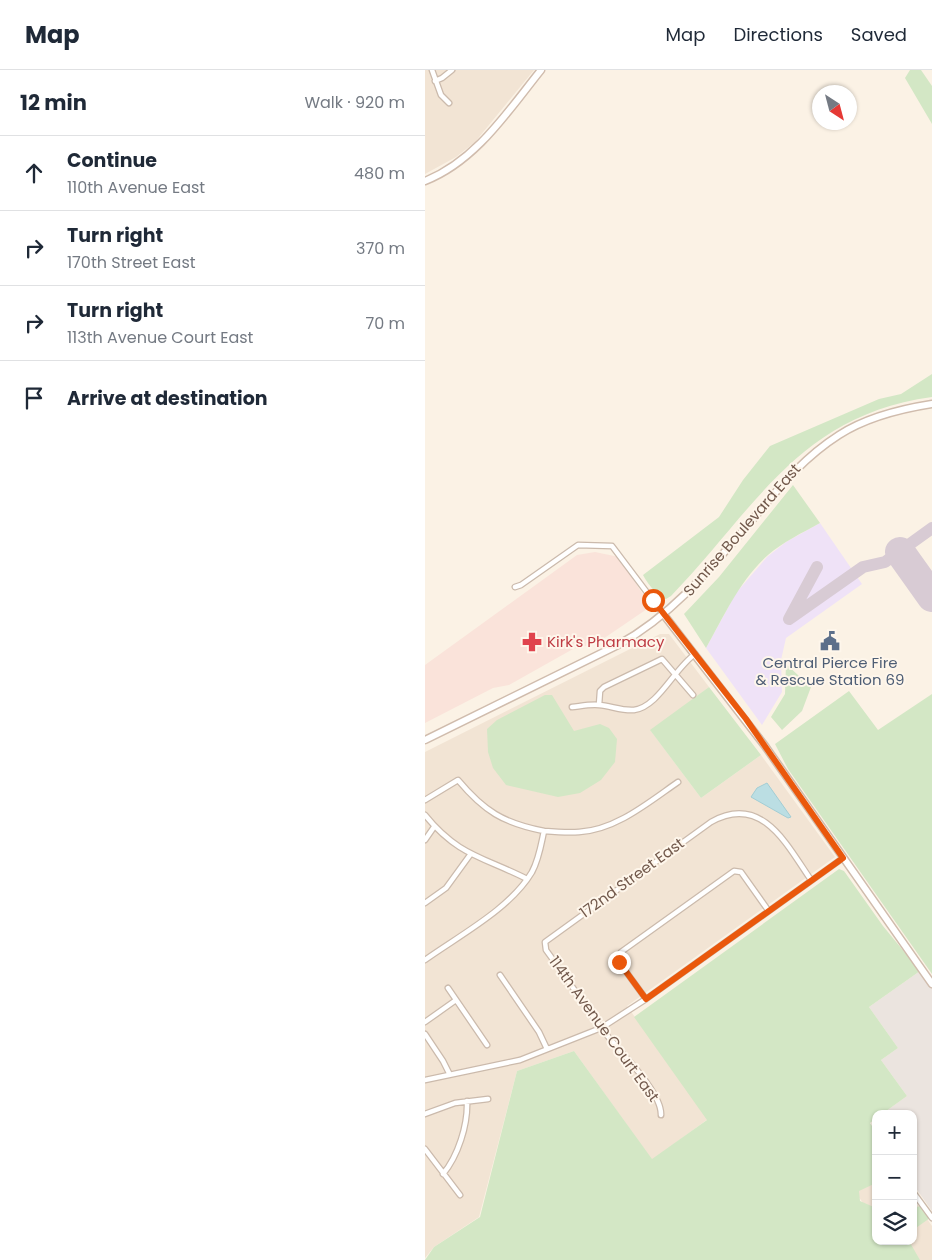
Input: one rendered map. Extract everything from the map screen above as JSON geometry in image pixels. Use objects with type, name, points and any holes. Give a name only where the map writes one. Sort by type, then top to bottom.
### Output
[{"type":"street","points":[[432,70],[441,95],[449,102]]},
{"type":"street","points":[[435,81],[452,70]]},
{"type":"street","points":[[425,181],[451,168],[474,149],[541,70]]},
{"type":"street","name":"Sunrise Boulevard East","points":[[425,740],[618,645],[664,615],[707,573],[795,470],[817,450],[840,434],[872,419],[901,410],[932,404]]},
{"type":"street","points":[[515,587],[521,585],[578,545],[612,546],[756,733],[932,984]]},
{"type":"street","points":[[572,707],[599,705],[627,710],[645,706],[653,700],[675,672],[695,654]]},
{"type":"street","points":[[599,705],[601,691],[604,687],[662,660],[675,672],[693,695]]},
{"type":"street","points":[[425,800],[458,780],[484,808],[526,827],[544,831],[580,832],[595,829],[623,818],[678,782]]},
{"type":"street","name":"172nd Street East","points":[[544,944],[665,854],[723,816],[747,814],[771,825],[811,880]]},
{"type":"street","points":[[425,815],[434,827],[470,855],[527,879]]},
{"type":"street","points":[[425,840],[434,827]]},
{"type":"street","points":[[425,960],[503,905],[520,889],[537,858],[544,831]]},
{"type":"street","points":[[425,903],[446,888],[470,855]]},
{"type":"street","points":[[425,1080],[449,1073],[501,1065],[601,1028],[646,999],[843,858]]},
{"type":"street","points":[[646,999],[622,966],[618,957],[621,952],[704,892],[738,871],[768,910]]},
{"type":"street","name":"114th Avenue Court East","points":[[544,944],[601,1028],[625,1054],[658,1102],[661,1115]]},
{"type":"street","points":[[500,975],[539,1032],[547,1049]]},
{"type":"street","points":[[448,988],[487,1045]]},
{"type":"street","points":[[425,1022],[456,1000]]},
{"type":"street","points":[[425,1034],[449,1073]]},
{"type":"street","points":[[425,1114],[455,1103],[488,1098]]},
{"type":"street","points":[[443,1174],[451,1163],[466,1122],[467,1101]]},
{"type":"street","points":[[425,1149],[460,1195]]},
{"type":"street","points":[[917,1197],[932,1218]]},
{"type":"shaded area","points":[[425,70],[534,70],[475,142],[456,157],[425,174]]},
{"type":"shaded area","points":[[820,523],[862,584],[786,638],[781,660],[782,692],[762,725],[706,648],[736,593],[767,557],[786,542]]},
{"type":"shaded area","points":[[595,552],[619,557],[649,604],[647,609],[597,643],[573,649],[509,685],[493,688],[425,723],[425,665],[577,555]]},
{"type":"shaded area","points":[[660,634],[669,634],[709,687],[651,731],[701,798],[761,755],[835,857],[627,1006],[708,1119],[652,1160],[574,1051],[517,1071],[479,1217],[434,1247],[425,1258],[425,752]]},
{"type":"shaded area","points":[[920,971],[932,988],[932,1211],[917,1190],[917,1110],[888,1110],[907,1096],[881,1060],[898,1048],[869,1007]]},
{"type":"shaded area","points":[[872,1175],[872,1215],[853,1189]]},
{"type":"shaded area","points":[[917,1205],[932,1226],[932,1260],[904,1260],[893,1245],[917,1245]]},
{"type":"green space","points":[[910,70],[921,70],[932,86],[932,124],[905,78]]},
{"type":"green space","points":[[932,374],[932,397],[886,407],[847,423],[813,445],[783,471],[755,500],[671,596],[666,599],[663,598],[647,582],[643,575],[719,517],[743,480],[770,446],[879,399],[901,394]]},
{"type":"green space","points":[[793,485],[820,523],[780,546],[758,565],[733,599],[706,648],[684,614],[719,577]]},
{"type":"green space","points":[[786,664],[811,687],[802,711],[782,730],[771,717],[785,694]]},
{"type":"green space","points":[[709,687],[761,755],[701,798],[650,730]]},
{"type":"green space","points":[[849,691],[878,730],[932,694],[932,974],[788,769],[775,744]]},
{"type":"green space","points":[[545,695],[552,695],[574,731],[600,724],[609,728],[617,739],[615,762],[601,780],[580,793],[558,797],[506,785],[493,768],[488,752],[487,729],[497,720]]},
{"type":"green space","points":[[839,869],[844,871],[883,926],[920,971],[869,1007],[898,1048],[881,1060],[907,1096],[888,1110],[872,1110],[872,1121],[870,1123],[872,1126],[872,1185],[859,1191],[860,1201],[872,1206],[872,1245],[911,1245],[920,1260],[425,1260],[434,1247],[480,1217],[517,1071],[574,1051],[652,1159],[707,1120],[634,1017]]},
{"type":"green space","points":[[919,1206],[924,1208],[930,1218],[917,1227],[917,1207]]},
{"type":"water","points":[[767,783],[791,817],[788,818],[751,797],[757,788]]},
{"type":"taxiway","points":[[817,567],[789,619],[863,567],[885,562],[932,528]]},
{"type":"runway","points":[[900,552],[932,597]]},
{"type":"place","name":"Central Pierce Fire & Rescue Station 69","points":[[830,641]]},
{"type":"place","name":"Kirk's Pharmacy","points":[[532,642]]},
{"type":"route","points":[[619,962],[646,999],[843,858],[746,719],[653,600]]}]
